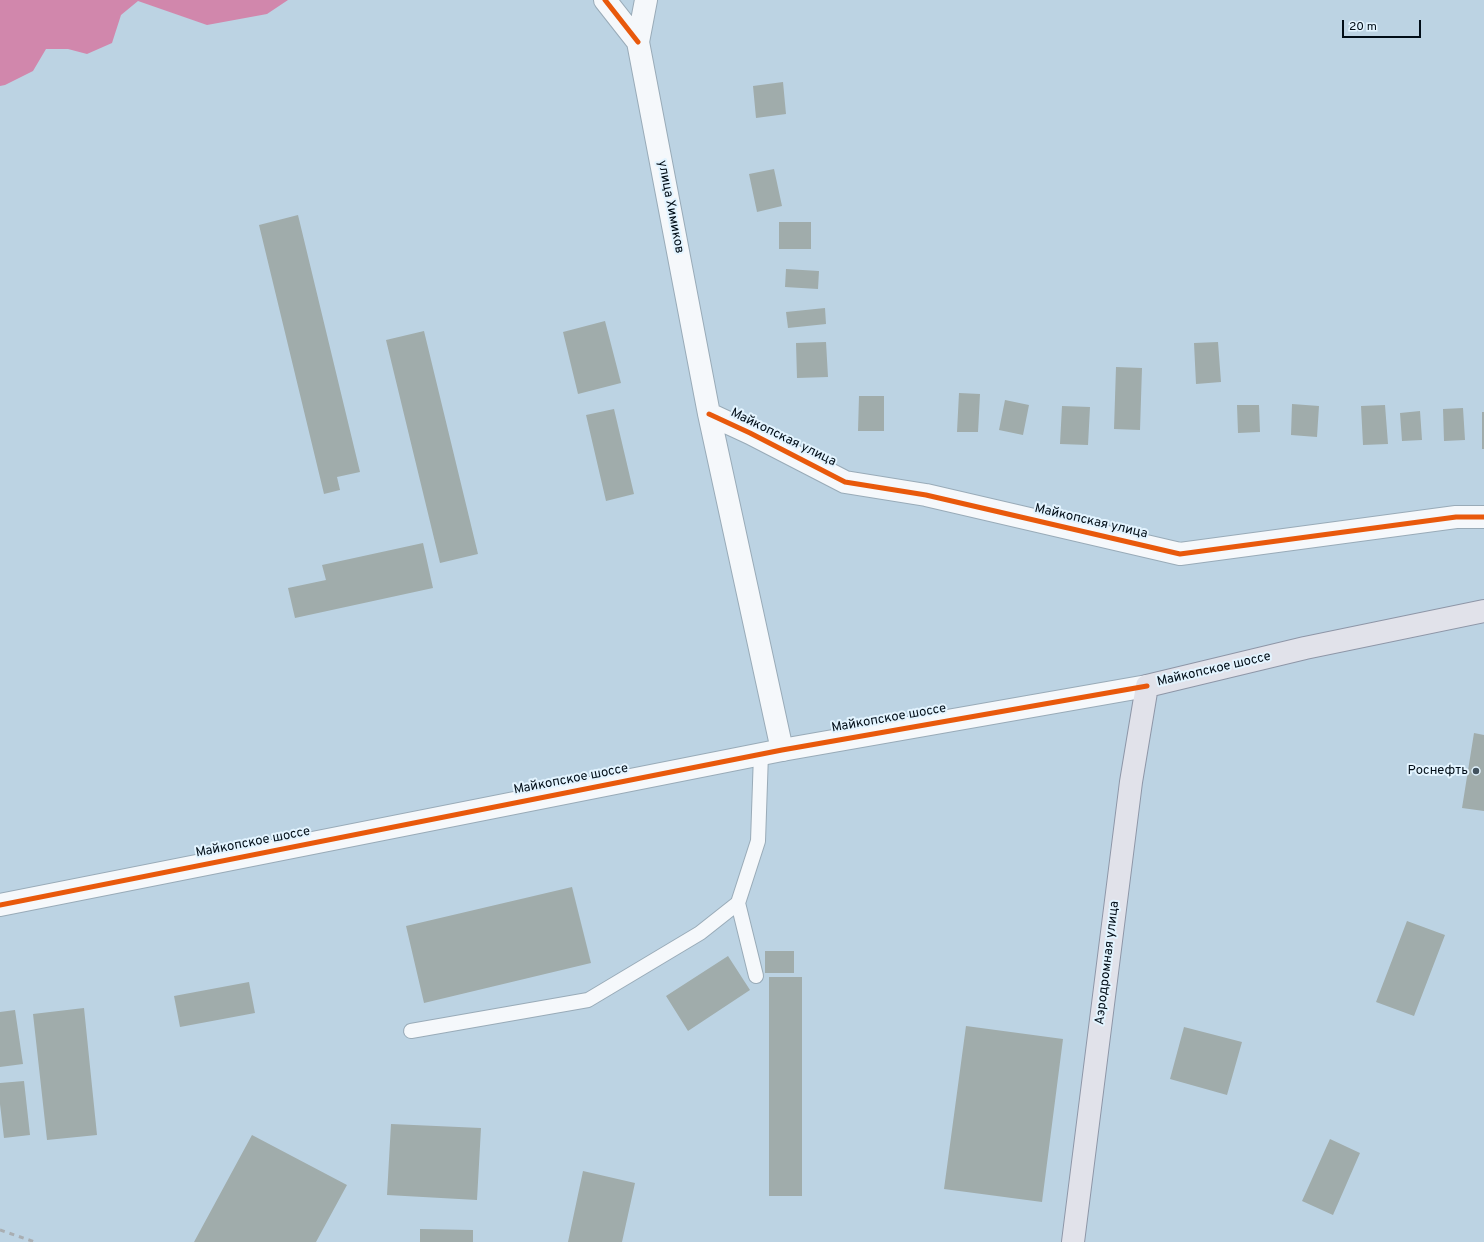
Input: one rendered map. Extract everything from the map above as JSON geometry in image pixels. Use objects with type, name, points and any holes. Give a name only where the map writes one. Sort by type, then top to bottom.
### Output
[{"type":"main road","name":"Майкопское шоссе","points":[[1147,686],[1306,648],[1484,612]]},
{"type":"main road","name":"Аэродромная улица","points":[[1073,1242],[1131,782],[1147,686]]},
{"type":"street","points":[[605,0],[638,42]]},
{"type":"street","name":"улица Химиков","points":[[646,0],[638,42],[772,752]]},
{"type":"street","name":"Майкопская улица","points":[[709,414],[750,433],[845,482],[926,495],[1180,554],[1456,517],[1484,517]]},
{"type":"street","name":"Майкопское шоссе","points":[[0,905],[772,752],[1147,686]]},
{"type":"lane","points":[[756,976],[738,902],[758,841],[772,752]]},
{"type":"lane","points":[[411,1032],[588,1000],[700,933],[738,902]]},
{"type":"shaded area","points":[[0,0],[288,0],[267,14],[207,25],[138,1],[121,15],[112,43],[87,54],[68,49],[46,49],[33,71],[0,86]]},
{"type":"building","points":[[783,82],[786,114],[756,118],[753,86]]},
{"type":"building","points":[[774,169],[782,206],[757,212],[749,174]]},
{"type":"building","points":[[298,215],[360,472],[337,477],[340,490],[324,494],[259,225]]},
{"type":"building","points":[[779,222],[811,222],[811,249],[779,249]]},
{"type":"building","points":[[786,269],[819,271],[818,289],[785,287]]},
{"type":"building","points":[[825,308],[826,324],[788,328],[786,312]]},
{"type":"building","points":[[605,321],[621,383],[578,394],[563,332]]},
{"type":"building","points":[[424,331],[478,554],[440,563],[386,340]]},
{"type":"building","points":[[826,342],[828,377],[797,378],[796,343]]},
{"type":"building","points":[[1218,342],[1221,382],[1196,384],[1194,343]]},
{"type":"building","points":[[1116,367],[1142,368],[1140,430],[1114,429]]},
{"type":"building","points":[[959,393],[980,394],[978,432],[957,432]]},
{"type":"building","points":[[859,396],[884,396],[884,431],[858,431]]},
{"type":"building","points":[[1005,400],[1029,405],[1023,435],[999,430]]},
{"type":"building","points":[[1292,404],[1319,406],[1317,437],[1291,435]]},
{"type":"building","points":[[1237,405],[1259,405],[1260,432],[1238,433]]},
{"type":"building","points":[[1385,405],[1388,444],[1363,445],[1361,406]]},
{"type":"building","points":[[1062,406],[1090,407],[1088,445],[1060,444]]},
{"type":"building","points":[[1463,408],[1465,440],[1444,441],[1443,409]]},
{"type":"building","points":[[614,409],[634,494],[606,501],[586,415]]},
{"type":"building","points":[[1420,411],[1422,440],[1402,441],[1400,413]]},
{"type":"building","points":[[1482,412],[1484,412],[1484,449],[1482,449]]},
{"type":"building","points":[[423,543],[433,588],[295,618],[288,588],[326,580],[322,565]]},
{"type":"building","name":"Роснефть","points":[[1474,733],[1484,735],[1484,811],[1462,808]]},
{"type":"building","points":[[572,887],[591,963],[424,1003],[406,926]]},
{"type":"building","points":[[1407,921],[1445,935],[1414,1016],[1376,1002]]},
{"type":"building","points":[[765,951],[794,951],[794,973],[765,973]]},
{"type":"building","points":[[728,956],[750,990],[688,1031],[666,996]]},
{"type":"building","points":[[769,977],[802,977],[802,1196],[769,1196]]},
{"type":"building","points":[[249,982],[255,1013],[180,1027],[174,996]]},
{"type":"building","points":[[84,1008],[97,1135],[47,1140],[33,1014]]},
{"type":"building","points":[[15,1010],[23,1064],[0,1067],[0,1012]]},
{"type":"building","points":[[966,1026],[1063,1039],[1042,1202],[944,1189]]},
{"type":"building","points":[[1184,1027],[1242,1042],[1227,1095],[1170,1079]]},
{"type":"building","points":[[24,1081],[30,1135],[4,1138],[0,1104],[0,1083]]},
{"type":"building","points":[[391,1124],[481,1128],[477,1200],[387,1195]]},
{"type":"building","points":[[252,1135],[347,1185],[316,1242],[194,1242]]},
{"type":"building","points":[[1330,1139],[1360,1153],[1333,1215],[1302,1201]]},
{"type":"building","points":[[583,1171],[635,1183],[622,1242],[568,1242]]},
{"type":"building","points":[[420,1229],[473,1230],[473,1242],[420,1242]]},
{"type":"railway","points":[[0,1230],[35,1242]]},
{"type":"cycle path","points":[[605,0],[638,42]]},
{"type":"cycle path","points":[[709,414],[750,433],[845,482],[926,495],[1180,554],[1456,517],[1484,517]]},
{"type":"cycle path","points":[[0,905],[782,750],[1147,686]]},
{"type":"place","name":"Роснефть","points":[[1476,771]]}]
